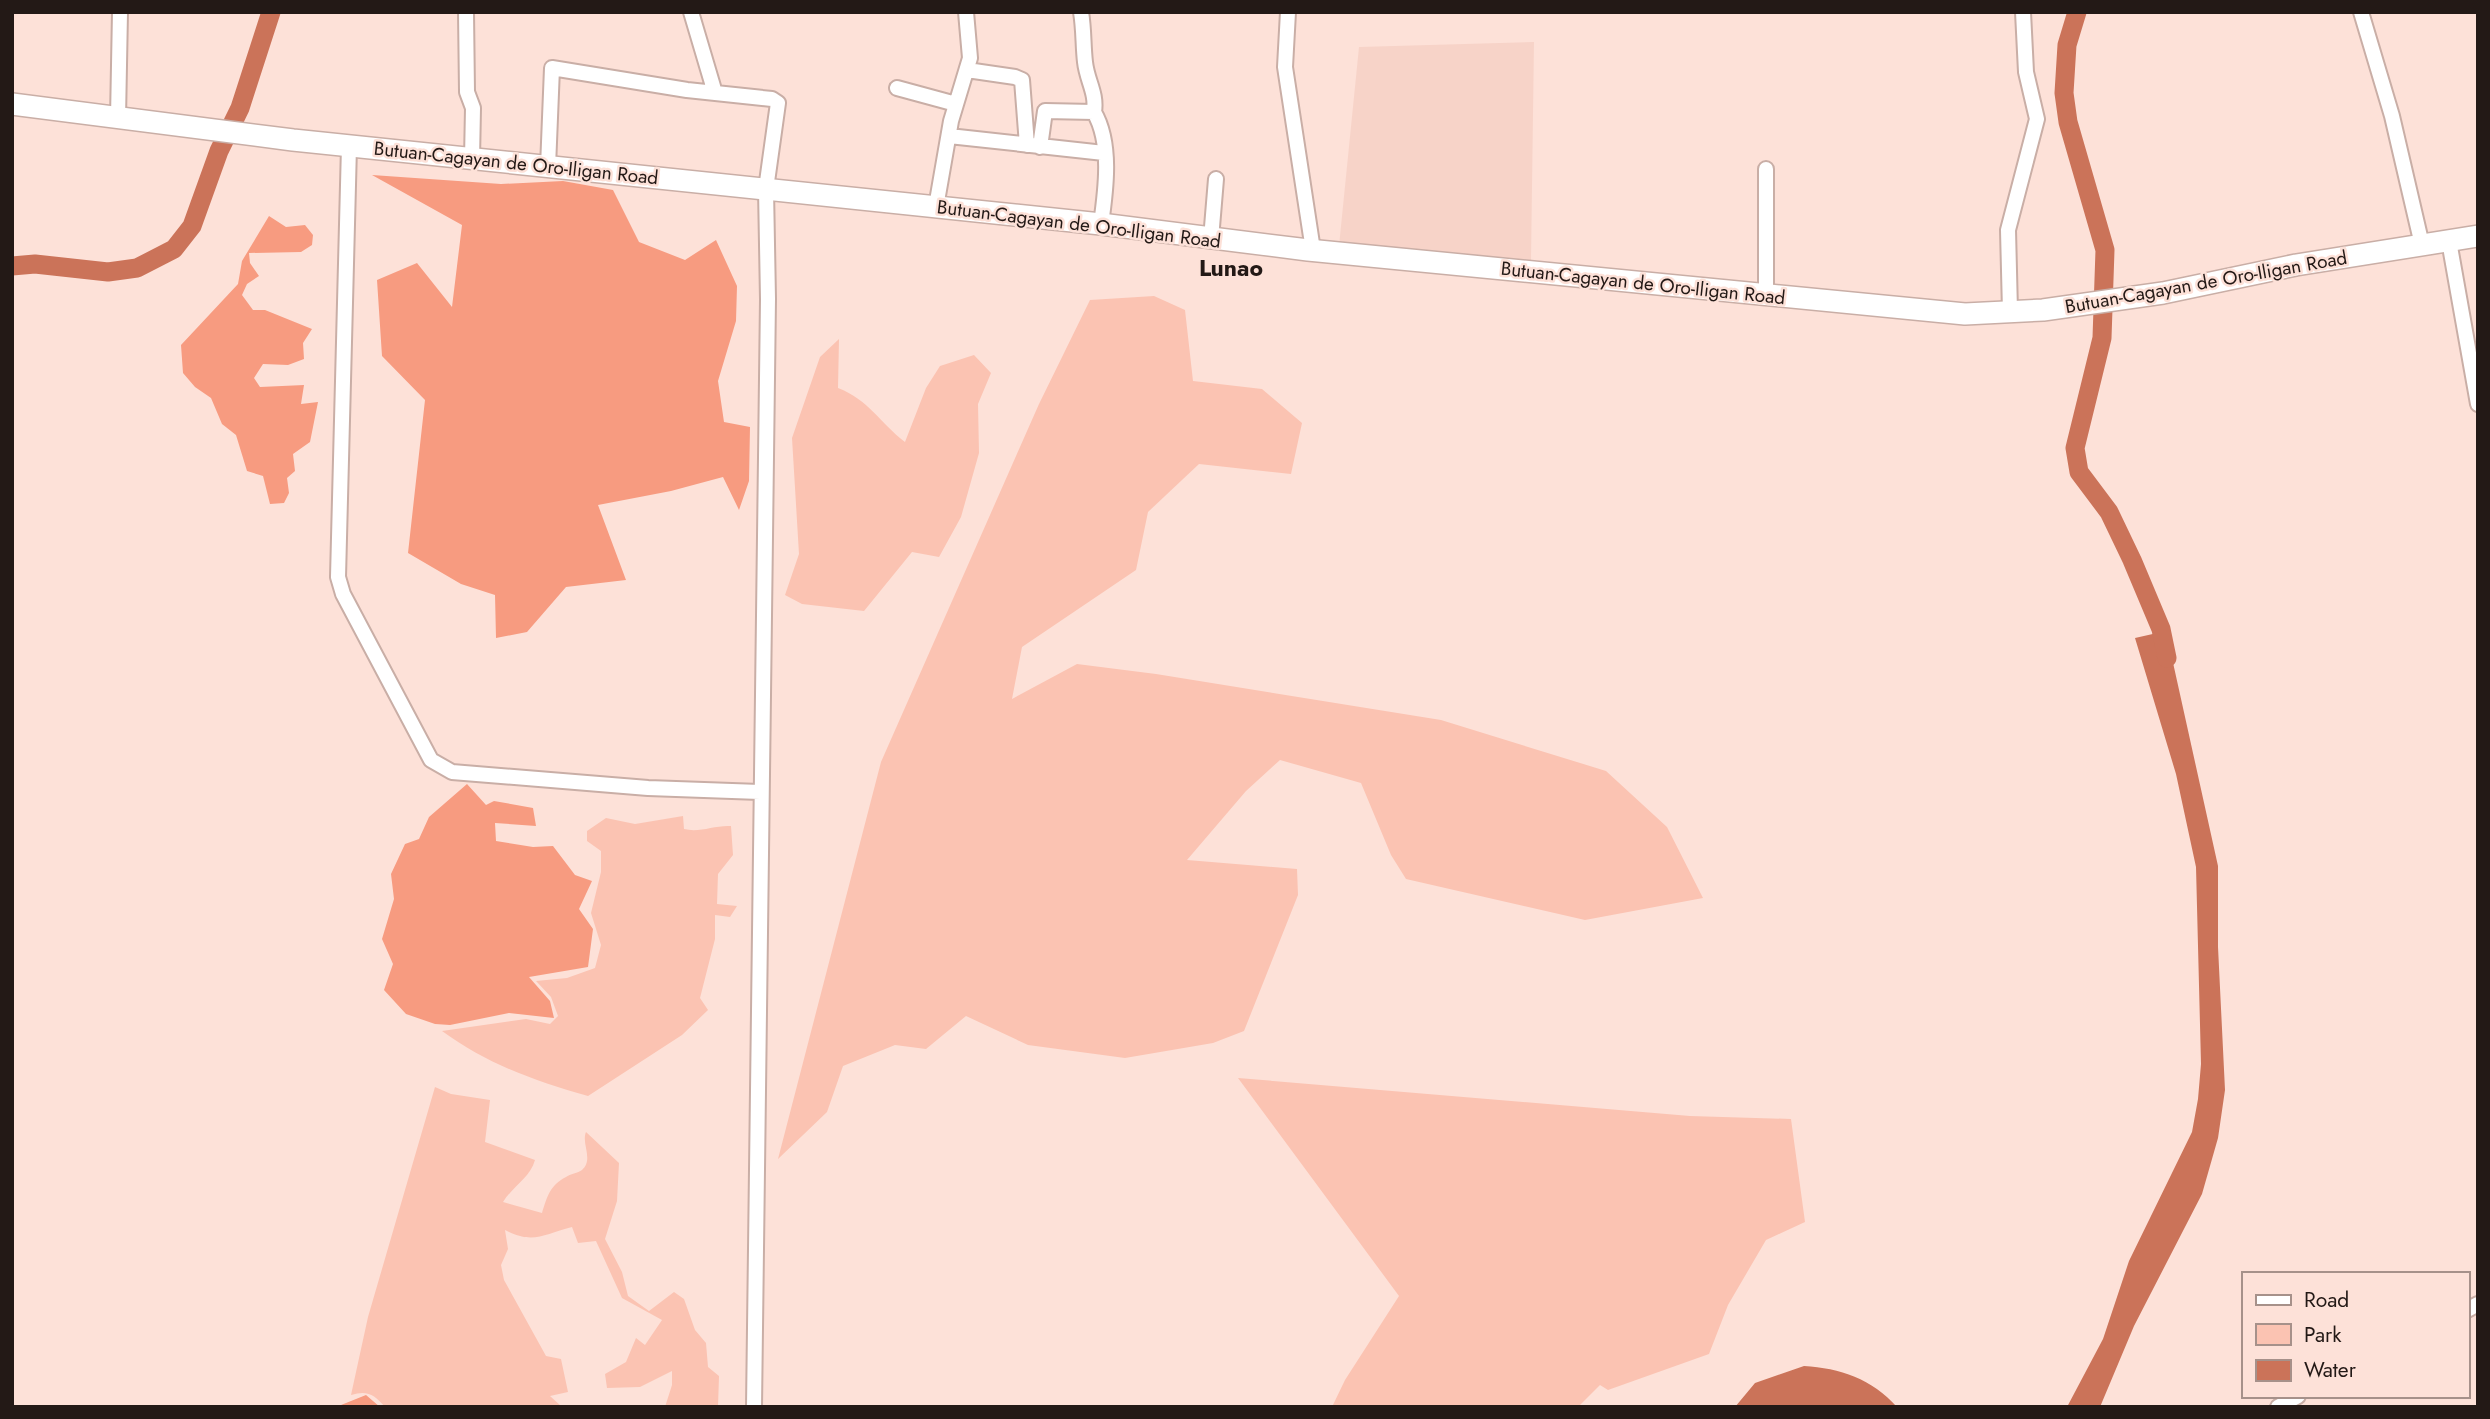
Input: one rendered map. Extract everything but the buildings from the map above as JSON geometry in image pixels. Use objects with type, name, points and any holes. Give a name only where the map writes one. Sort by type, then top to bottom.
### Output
[{"type":"highway","name":"Butuan-Cagayan de Oro-Iligan Road","points":[[12,104],[293,140],[1918,312],[1965,314],[2043,310],[2163,293],[2296,265],[2478,236]]},
{"type":"street","points":[[118,118],[120,12]]},
{"type":"street","points":[[466,12],[467,92],[473,108],[472,159]]},
{"type":"street","points":[[691,12],[715,93]]},
{"type":"street","points":[[936,207],[949,136],[967,70],[970,47],[966,12]]},
{"type":"street","points":[[1081,12],[1086,38],[1086,69],[1095,96],[1094,111],[1101,124],[1104,153],[1106,192],[1101,224]]},
{"type":"street","points":[[1288,12],[1285,67],[1313,250]]},
{"type":"street","points":[[2010,311],[2008,230],[2037,119],[2026,72],[2023,12]]},
{"type":"street","points":[[2361,12],[2392,116],[2422,245]]},
{"type":"street","points":[[548,167],[552,68],[772,99],[778,103],[766,189],[768,299],[754,1407]]},
{"type":"street","points":[[967,70],[1021,80],[1033,146]]},
{"type":"street","points":[[897,88],[957,104]]},
{"type":"street","points":[[1033,146],[1045,111],[1094,111]]},
{"type":"street","points":[[949,136],[1104,153]]},
{"type":"street","points":[[349,146],[338,577],[343,594],[431,760],[452,772],[648,788],[760,792]]},
{"type":"street","points":[[1766,169],[1766,296]]},
{"type":"street","points":[[1211,239],[1216,179]]},
{"type":"street","points":[[2449,241],[2478,404]]},
{"type":"street","points":[[2278,1407],[2294,1398]]},
{"type":"shaded area","points":[[1534,42],[1531,260],[1339,246],[1359,47]]},
{"type":"shaded area","points":[[372,175],[501,184],[563,181],[613,190],[639,242],[685,260],[716,240],[737,286],[736,321],[718,381],[724,422],[750,427],[749,481],[739,510],[723,477],[671,491],[598,505],[626,580],[566,587],[527,632],[496,638],[495,595],[461,584],[408,553],[425,400],[382,356],[377,280],[417,263],[452,307],[462,225]]},
{"type":"shaded area","points":[[269,216],[286,227],[305,225],[313,235],[312,245],[301,252],[249,253],[250,263],[259,276],[247,284],[242,295],[253,310],[265,310],[312,329],[303,343],[304,359],[288,365],[263,364],[254,378],[260,387],[304,385],[301,404],[318,402],[310,442],[293,454],[295,471],[287,478],[289,493],[284,503],[270,504],[263,476],[247,471],[236,435],[222,424],[211,398],[195,387],[183,373],[181,345],[238,284],[242,261]]},
{"type":"shaded area","points":[[467,784],[486,805],[494,801],[533,808],[536,826],[495,823],[496,841],[533,847],[553,846],[575,875],[592,881],[579,909],[593,929],[588,967],[529,977],[550,1001],[554,1018],[509,1013],[450,1025],[435,1024],[406,1014],[384,990],[393,964],[382,939],[394,899],[391,874],[405,844],[419,839],[429,817]]},
{"type":"shaded area","points":[[366,1395],[380,1407],[336,1407]]},
{"type":"green space","points":[[1154,296],[1185,310],[1193,381],[1262,389],[1302,423],[1291,474],[1199,464],[1148,512],[1136,570],[1022,647],[1012,699],[1077,664],[1156,674],[1441,720],[1606,771],[1667,827],[1703,898],[1585,920],[1406,879],[1391,855],[1361,783],[1280,760],[1246,791],[1187,860],[1297,869],[1298,895],[1244,1031],[1213,1043],[1125,1058],[1028,1045],[966,1016],[926,1049],[895,1045],[843,1066],[827,1112],[778,1159],[881,762],[1039,404],[1090,300]]},
{"type":"green space","points":[[839,339],[838,388],[866,405],[905,442],[926,388],[940,366],[974,355],[991,373],[978,404],[979,453],[961,517],[939,557],[912,552],[864,611],[802,604],[785,595],[799,554],[792,438],[820,357]]},
{"type":"green space","points":[[683,816],[684,829],[731,826],[733,855],[718,874],[717,904],[737,906],[730,917],[715,915],[715,939],[700,998],[708,1010],[682,1035],[588,1096],[494,1062],[442,1031],[526,1019],[550,1024],[558,1016],[551,997],[536,981],[567,978],[595,968],[601,945],[591,913],[601,872],[601,851],[587,841],[587,831],[606,818],[635,824]]},
{"type":"green space","points":[[1238,1078],[1690,1116],[1791,1119],[1805,1222],[1766,1240],[1728,1305],[1709,1354],[1608,1390],[1600,1385],[1578,1407],[1332,1407],[1345,1380],[1399,1296]]},
{"type":"green space","points":[[435,1087],[451,1094],[490,1100],[485,1142],[535,1160],[529,1172],[503,1202],[542,1213],[556,1184],[585,1166],[586,1132],[619,1163],[617,1201],[605,1239],[622,1272],[628,1296],[649,1311],[674,1292],[684,1299],[695,1330],[706,1343],[708,1367],[719,1376],[718,1407],[665,1407],[672,1385],[672,1371],[640,1387],[607,1388],[605,1374],[626,1362],[636,1338],[645,1345],[662,1320],[622,1298],[596,1241],[578,1243],[572,1227],[531,1237],[505,1230],[508,1249],[501,1265],[504,1280],[546,1356],[561,1359],[568,1392],[550,1396],[561,1406],[385,1407],[370,1394],[351,1395],[368,1317]]},
{"type":"water","points":[[2166,631],[2218,866],[2218,947],[2225,1090],[2218,1138],[2202,1194],[2134,1326],[2100,1407],[2067,1407],[2103,1339],[2129,1261],[2192,1132],[2198,1099],[2201,1064],[2196,867],[2176,774],[2135,638]]},
{"type":"water","points":[[1804,1366],[1830,1369],[1855,1377],[1877,1389],[1897,1407],[1735,1407],[1755,1383]]},
{"type":"waterway","points":[[12,266],[35,264],[108,272],[137,268],[174,249],[192,226],[219,151],[240,108],[271,12]]},
{"type":"waterway","points":[[2077,12],[2067,45],[2064,93],[2068,122],[2105,250],[2102,338],[2075,448],[2079,472],[2109,512],[2132,560],[2161,629],[2167,658]]},
{"type":"district","name":"Lunao","points":[[1231,268]]}]
